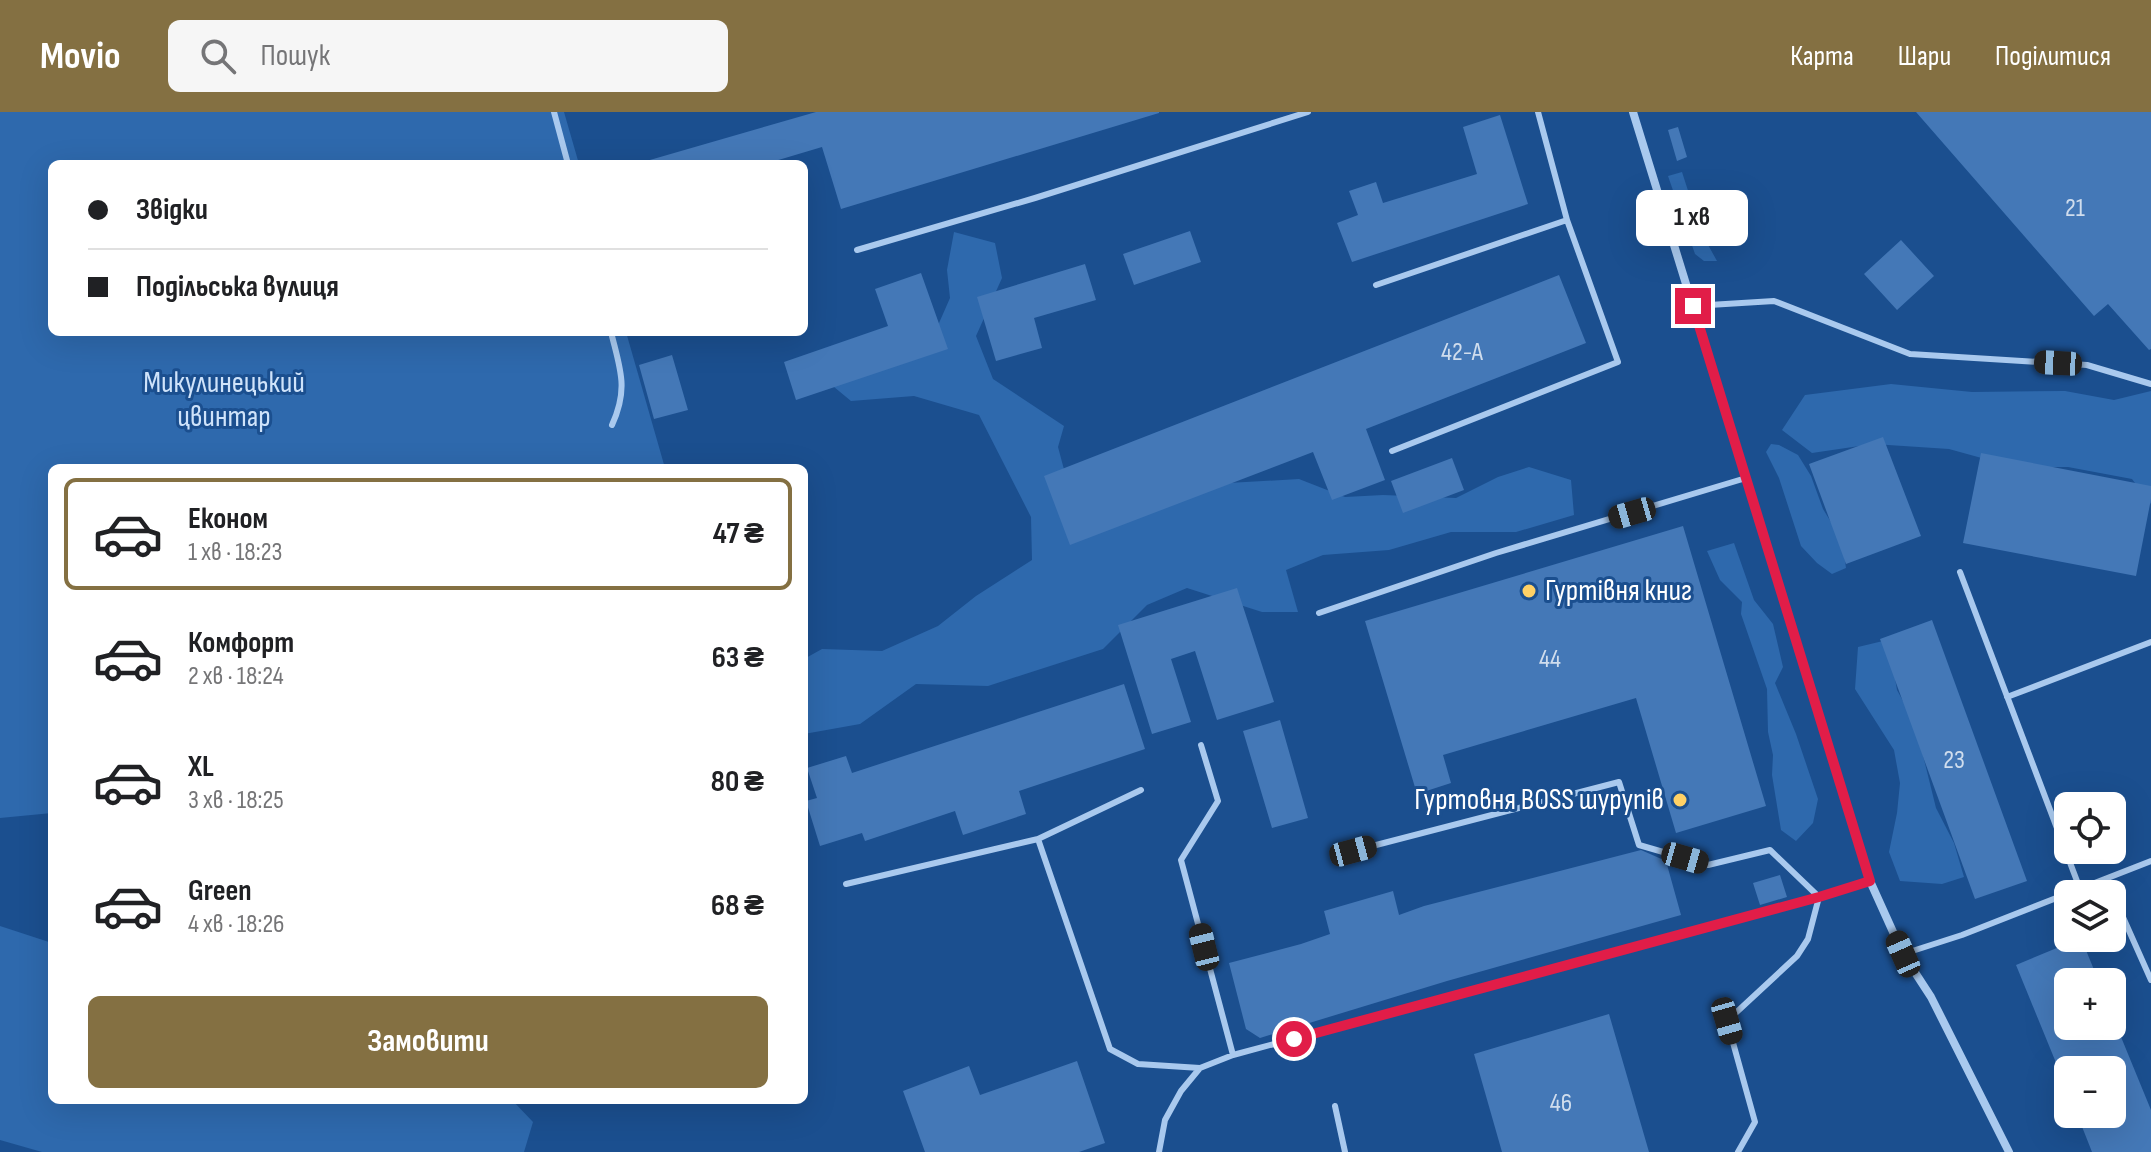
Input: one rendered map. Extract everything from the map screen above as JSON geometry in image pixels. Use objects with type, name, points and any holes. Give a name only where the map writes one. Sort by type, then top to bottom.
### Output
[{"type":"street","points":[[1633,112],[1870,881],[1903,954],[1931,997],[2009,1152]]},
{"type":"lane","points":[[554,112],[567,160]]},
{"type":"lane","points":[[857,250],[1308,112]]},
{"type":"lane","points":[[1392,451],[1618,362],[1567,220],[1538,112]]},
{"type":"lane","points":[[1376,285],[1567,220]]},
{"type":"lane","points":[[1693,306],[1774,301],[1910,354],[2087,365],[2151,384]]},
{"type":"lane","points":[[612,336],[622,376],[621,405],[612,425]]},
{"type":"lane","points":[[1319,613],[1496,553],[1746,478]]},
{"type":"lane","points":[[1960,572],[2077,880]]},
{"type":"lane","points":[[2007,697],[2151,642]]},
{"type":"lane","points":[[1201,745],[1218,801],[1181,860],[1233,1055]]},
{"type":"lane","points":[[1353,851],[1619,782],[1639,845],[1708,865],[1770,850],[1819,897]]},
{"type":"lane","points":[[846,884],[1038,839],[1141,790]]},
{"type":"lane","points":[[1038,839],[1110,1049],[1138,1064],[1200,1068],[1233,1055],[1870,881]]},
{"type":"lane","points":[[2151,861],[2106,879],[2151,980]]},
{"type":"lane","points":[[1738,1152],[1755,1122],[1727,1021],[1797,956],[1808,939],[1819,897]]},
{"type":"lane","points":[[1903,954],[2054,899]]},
{"type":"lane","points":[[1159,1152],[1165,1120],[1181,1091],[1200,1068]]},
{"type":"lane","points":[[1335,1106],[1345,1152]]},
{"type":"green space","name":"Микулинецький цвинтар","points":[[0,112],[564,112],[578,160],[48,160],[48,336],[627,336],[664,464],[48,464],[48,813],[0,818]]},
{"type":"green space","points":[[1682,172],[1702,234],[1717,261],[1704,261],[1695,254],[1668,176]]},
{"type":"green space","points":[[954,232],[995,243],[1002,278],[976,336],[993,379],[1064,426],[1058,447],[1070,492],[1299,479],[1345,497],[1456,498],[1498,477],[1529,467],[1571,480],[1574,515],[1516,532],[1451,532],[1389,550],[1323,555],[1286,570],[1298,612],[1262,612],[1187,588],[1147,605],[1103,649],[988,686],[916,684],[860,724],[808,733],[808,657],[822,649],[882,651],[938,626],[976,596],[1032,560],[1031,517],[979,415],[914,396],[851,401],[828,382],[932,339],[950,298],[947,270]]},
{"type":"green space","points":[[1891,384],[1972,392],[2065,391],[2114,400],[2151,391],[2151,504],[2132,479],[2068,467],[2014,467],[1949,449],[1873,444],[1812,453],[1782,430],[1805,395]]},
{"type":"green space","points":[[1771,444],[1798,455],[1811,476],[1823,509],[1842,540],[1846,568],[1832,574],[1801,546],[1779,478],[1766,452]]},
{"type":"green space","points":[[1734,543],[1754,600],[1773,624],[1783,667],[1775,683],[1818,799],[1813,823],[1796,841],[1781,830],[1772,775],[1767,689],[1741,614],[1742,602],[1720,580],[1707,551]]},
{"type":"green space","points":[[1883,641],[1892,661],[1897,690],[1915,723],[1936,808],[1954,843],[1964,877],[1942,884],[1900,881],[1889,852],[1900,783],[1894,750],[1855,689],[1858,647]]},
{"type":"green space","points":[[0,926],[48,942],[48,1104],[516,1104],[533,1122],[524,1152],[42,1152],[0,1140]]},
{"type":"building","points":[[816,112],[1159,112],[841,209],[822,147],[778,160],[650,160]]},
{"type":"building","points":[[1916,112],[2151,112],[2151,349],[2108,304],[2094,316]]},
{"type":"building","points":[[1500,115],[1528,204],[1352,262],[1337,223],[1358,215],[1349,191],[1376,182],[1383,203],[1477,174],[1463,127]]},
{"type":"building","points":[[1678,127],[1687,157],[1677,161],[1668,130]]},
{"type":"building","points":[[1190,231],[1201,262],[1134,285],[1123,254]]},
{"type":"building","points":[[1901,240],[1934,276],[1897,310],[1864,274]]},
{"type":"building","points":[[1085,264],[1096,300],[1034,318],[1042,348],[996,361],[977,297]]},
{"type":"building","points":[[921,273],[948,349],[796,400],[784,362],[888,326],[875,289]]},
{"type":"building","points":[[1559,275],[1586,343],[1366,429],[1385,480],[1332,500],[1313,452],[1070,545],[1044,476]]},
{"type":"building","points":[[672,355],[688,410],[654,419],[639,365]]},
{"type":"building","points":[[1883,437],[1921,536],[1846,564],[1809,464]]},
{"type":"building","points":[[1981,453],[2151,486],[2136,576],[1963,543]]},
{"type":"building","points":[[1452,458],[1464,490],[1403,513],[1391,481]]},
{"type":"building","points":[[1683,526],[1766,806],[1676,833],[1636,698],[1443,755],[1451,783],[1417,794],[1365,621]]},
{"type":"building","points":[[1237,588],[1274,702],[1217,720],[1195,651],[1171,659],[1191,722],[1152,734],[1118,625]]},
{"type":"building","points":[[1932,620],[2027,881],[1975,899],[1880,639]]},
{"type":"building","points":[[1124,684],[1145,749],[1019,791],[1026,814],[963,835],[955,811],[865,841],[862,833],[820,846],[808,807],[808,800],[817,798],[808,768],[846,756],[852,773]]},
{"type":"building","points":[[1280,720],[1308,818],[1272,828],[1243,731]]},
{"type":"building","points":[[1641,850],[1666,861],[1681,915],[1260,1038],[1246,1029],[1229,963],[1330,934],[1324,911],[1393,891],[1399,915]]},
{"type":"building","points":[[1780,875],[1787,897],[1760,905],[1753,883]]},
{"type":"building","points":[[2054,949],[2054,952],[2087,952],[2093,968],[2054,968],[2054,1040],[2122,1040],[2151,1110],[2151,1152],[2092,1152],[2083,1128],[2126,1128],[2126,1056],[2054,1058],[2016,965]]},
{"type":"building","points":[[1609,1014],[1649,1152],[1502,1152],[1474,1054]]},
{"type":"building","points":[[1077,1061],[1105,1143],[1079,1152],[925,1152],[903,1091],[969,1066],[980,1095]]},
{"type":"place","name":"Гуртівня книг","points":[[1529,591]]},
{"type":"place","name":"Гуртовня BOSS шурупів","points":[[1680,800]]},
{"type":"route","points":[[1294,1039],[1870,881],[1693,306]]}]
